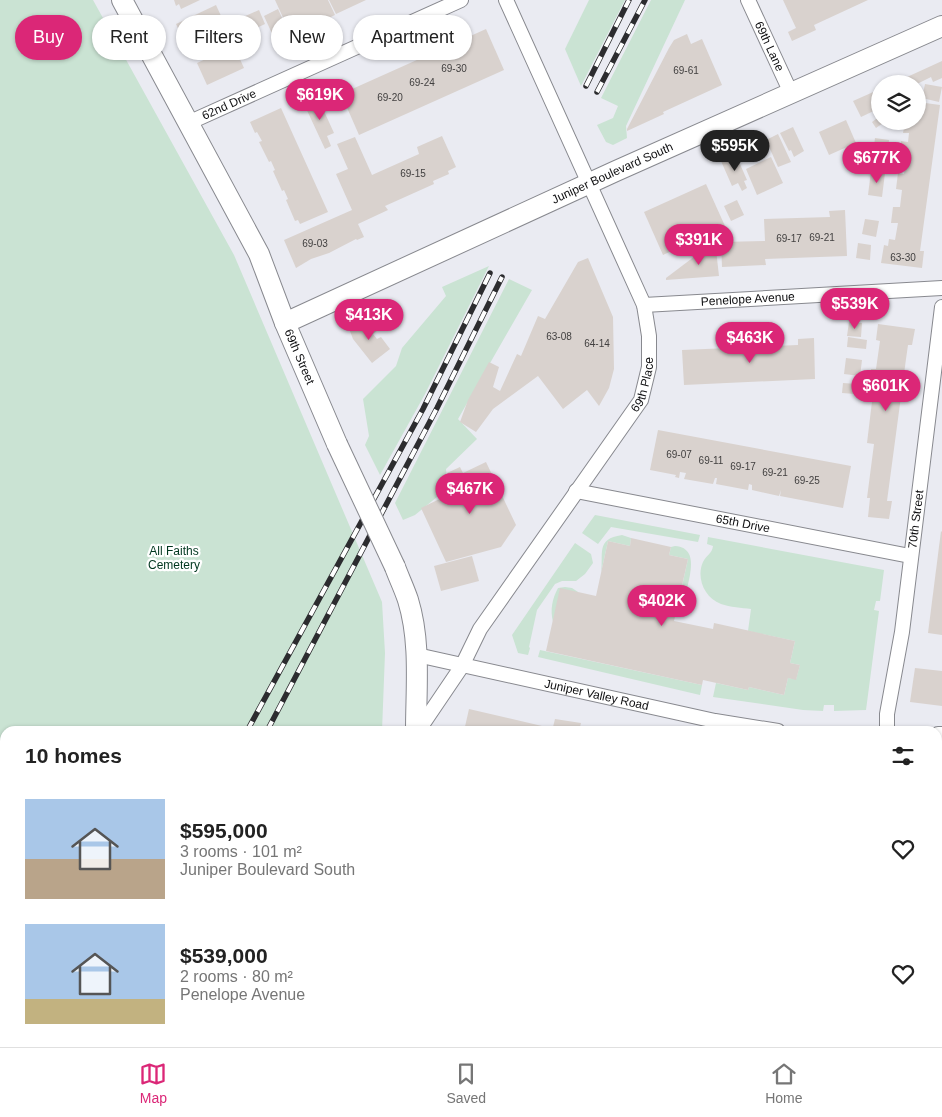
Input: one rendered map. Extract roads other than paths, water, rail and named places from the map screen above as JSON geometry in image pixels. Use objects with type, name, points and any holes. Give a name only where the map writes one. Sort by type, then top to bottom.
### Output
[{"type":"main road","name":"69th Street","points":[[122,0],[259,254],[285,323],[395,567],[408,601],[417,655],[417,726]]},
{"type":"main road","name":"Juniper Boulevard South","points":[[285,323],[791,92],[942,26]]},
{"type":"street","name":"62nd Drive","points":[[188,123],[461,0]]},
{"type":"street","name":"69th Place","points":[[420,726],[462,666],[480,629],[641,400],[650,368],[649,336],[644,305],[506,0]]},
{"type":"street","name":"69th Lane","points":[[748,0],[791,92]]},
{"type":"street","name":"Penelope Avenue","points":[[644,305],[942,288]]},
{"type":"street","name":"70th Street","points":[[887,726],[887,714],[902,632],[942,307]]},
{"type":"street","name":"65th Drive","points":[[576,491],[910,556]]},
{"type":"street","name":"Juniper Valley Road","points":[[417,655],[716,721],[747,726]]},
{"type":"railway","points":[[586,86],[629,0]]},
{"type":"railway","points":[[597,92],[645,0]]},
{"type":"railway","points":[[250,726],[423,409],[490,273]]},
{"type":"railway","points":[[270,726],[437,408],[502,277]]},
{"type":"park label","name":"All Faiths Cemetery","points":[[174,558]]}]
